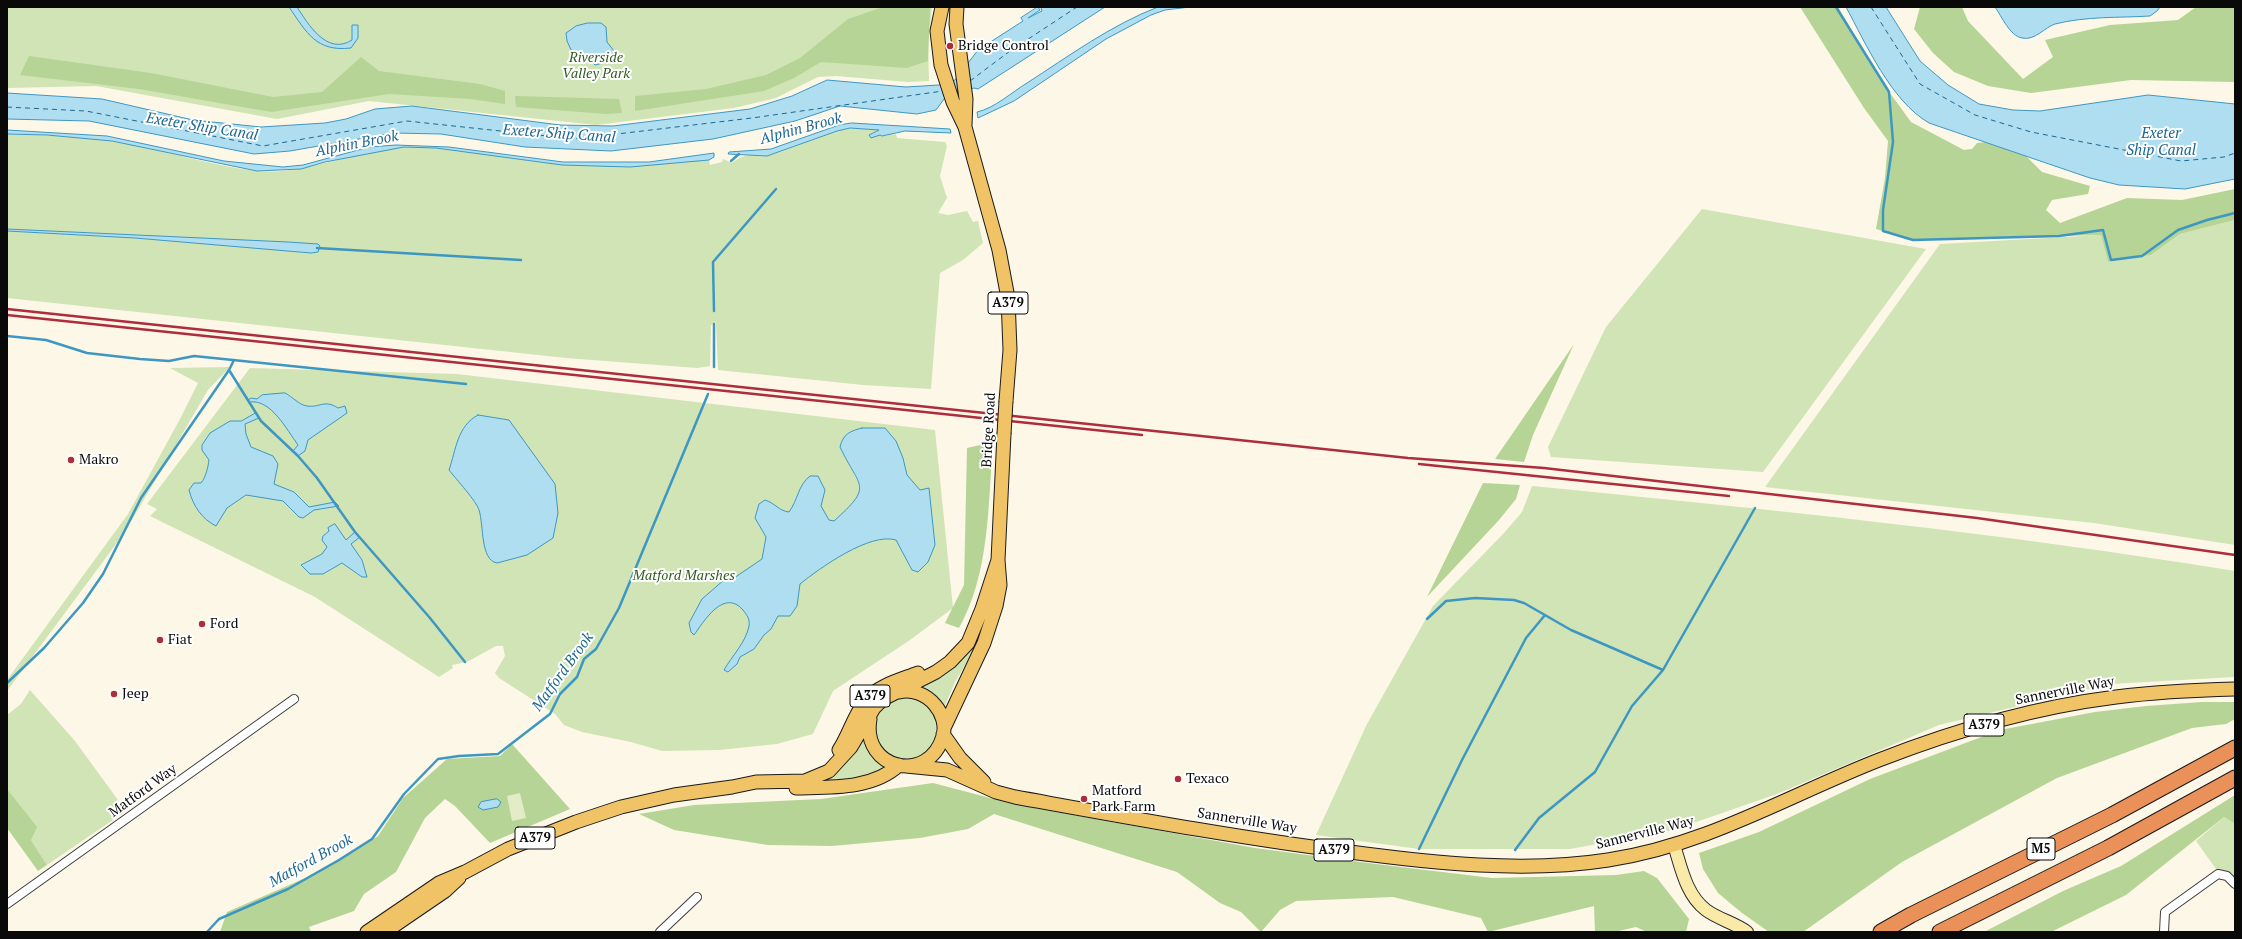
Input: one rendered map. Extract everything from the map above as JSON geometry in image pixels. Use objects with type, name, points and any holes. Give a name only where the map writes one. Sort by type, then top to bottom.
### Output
[{"type":"highway","name":"M5","points":[[1881,932],[1911,915],[2202,767],[2235,748]]},
{"type":"highway","name":"M5","points":[[1940,932],[2108,848],[2235,778]]},
{"type":"main road","name":"Bridge Road","points":[[942,7],[938,36],[944,75],[965,127],[999,250],[1008,298],[1010,350],[998,560],[1000,585],[990,629],[944,731]]},
{"type":"main road","name":"Bridge Road","points":[[957,7],[959,50],[965,93],[965,127]]},
{"type":"main road","name":"A379","points":[[784,780],[805,781],[829,771],[851,747],[874,708],[883,699],[927,677],[950,662],[968,643],[982,609],[998,560]]},
{"type":"main road","name":"A379","points":[[368,932],[439,883],[465,872],[515,846],[604,812],[674,795],[806,776],[828,764],[845,742],[859,711],[871,694],[938,663],[954,651],[974,626]]},
{"type":"main road","name":"Sannerville Way","points":[[902,766],[948,770],[996,792],[1097,812],[1307,846],[1430,863],[1495,866],[1572,864],[1609,860],[1674,845],[1754,816],[1879,760],[2001,720],[2080,702],[2116,696],[2235,689]]},
{"type":"main road","name":"A379","points":[[732,787],[757,790],[832,787],[857,784],[880,778],[902,766],[921,763],[929,758],[938,748],[944,731],[938,708],[927,697],[912,691],[893,693]]},
{"type":"main road","name":"A379","points":[[870,717],[868,728],[873,746],[883,758],[902,766]]},
{"type":"main road","name":"Sannerville Way","points":[[944,731],[960,758],[972,772],[996,792]]},
{"type":"main road","name":"A379","points":[[385,932],[445,891],[465,872]]},
{"type":"street","name":"Matford Way","points":[[7,904],[294,699]]},
{"type":"street","points":[[1674,845],[1687,884],[1695,899],[1707,911],[1747,932]]},
{"type":"street","points":[[2164,932],[2165,912],[2197,888],[2218,874],[2227,876],[2235,884]]},
{"type":"street","points":[[660,932],[697,897]]},
{"type":"green space","name":"Riverside Valley Park","points":[[7,7],[932,7],[928,42],[929,81],[908,82],[836,76],[818,77],[776,98],[734,108],[596,125],[369,101],[277,119],[96,86],[7,88]]},
{"type":"green space","points":[[883,7],[930,7],[928,61],[907,68],[821,62],[794,78],[764,91],[635,111],[635,96],[706,89],[766,75],[800,58],[848,19]]},
{"type":"green space","points":[[1800,7],[1838,7],[1882,82],[1911,122],[1964,150],[1972,149],[1977,143],[1996,141],[2021,151],[2042,172],[2090,186],[2088,194],[2052,200],[2046,210],[2060,223],[2127,198],[2182,200],[2235,189],[2235,220],[2180,234],[2151,255],[2108,262],[2101,235],[1913,240],[1876,229],[1885,178],[1888,141],[1864,108]]},
{"type":"green space","points":[[1920,7],[1962,7],[1968,21],[2023,79],[2053,57],[2045,40],[2110,25],[2178,20],[2196,7],[2235,7],[2235,82],[2131,80],[2031,93],[1988,86],[1954,72],[1933,53],[1914,29]]},
{"type":"green space","points":[[29,56],[151,73],[273,97],[322,92],[361,57],[379,71],[480,84],[505,91],[505,104],[470,99],[389,94],[271,112],[139,89],[20,75]]},
{"type":"green space","points":[[515,96],[619,99],[622,113],[606,114],[516,107]]},
{"type":"green space","points":[[850,128],[880,130],[882,136],[896,134],[897,138],[945,142],[947,146],[940,176],[947,198],[938,213],[948,215],[967,211],[973,222],[978,221],[983,243],[963,260],[940,273],[931,389],[863,385],[718,370],[716,323],[711,325],[710,366],[697,368],[566,358],[7,298],[7,231],[135,238],[311,253],[318,252],[318,244],[7,229],[7,134],[52,135],[113,141],[224,166],[257,171],[276,171],[295,170],[369,152],[407,147],[426,147],[464,151],[540,162],[578,165],[634,165],[709,160],[710,165],[722,162],[723,159],[732,163],[742,157],[770,155],[790,149],[829,133]]},
{"type":"green space","points":[[1702,209],[1926,249],[1763,472],[1551,457],[1548,447],[1606,327]]},
{"type":"green space","points":[[2235,220],[2235,545],[2094,523],[1765,487],[1940,244],[2101,235],[2108,262],[2151,255],[2180,234]]},
{"type":"green space","points":[[1574,344],[1533,435],[1524,462],[1495,459]]},
{"type":"green space","points":[[230,367],[208,390],[125,532],[7,691],[7,680],[128,514],[180,419],[198,383],[170,368]]},
{"type":"green space","name":"Matford Marshes","points":[[250,368],[457,374],[935,430],[953,608],[910,640],[833,691],[813,734],[777,744],[719,750],[662,751],[631,742],[582,732],[564,725],[555,714],[499,678],[495,673],[505,656],[503,646],[496,646],[467,662],[452,665],[453,668],[439,677],[315,597],[150,516],[157,509],[147,504]]},
{"type":"green space","points":[[993,442],[986,538],[982,561],[977,584],[969,607],[959,628],[945,623],[964,585],[967,448]]},
{"type":"green space","points":[[1483,483],[1520,485],[1516,499],[1499,520],[1427,597]]},
{"type":"green space","points":[[1532,486],[1972,533],[2148,557],[2235,571],[2235,677],[2111,684],[1939,725],[1777,794],[1673,830],[1570,849],[1419,849],[1316,835],[1367,724],[1433,606],[1504,533],[1522,512]]},
{"type":"green space","points":[[978,632],[984,634],[955,682],[944,708],[929,691],[921,687]]},
{"type":"green space","points":[[30,690],[75,741],[126,811],[47,865],[31,840],[17,803],[7,789],[7,715],[21,704]]},
{"type":"green space","points":[[899,697],[911,697],[927,706],[934,716],[936,728],[934,740],[927,750],[911,759],[899,759],[888,754],[879,745],[874,734],[874,722],[879,711],[888,702]]},
{"type":"green space","points":[[2202,702],[2235,702],[2235,719],[2226,724],[2192,728],[2057,778],[1902,862],[1803,932],[1769,932],[1742,913],[1718,893],[1703,869],[1699,853],[1759,832],[1870,779],[2000,730],[2095,712],[2146,706]]},
{"type":"green space","points":[[863,736],[871,754],[885,768],[866,776],[824,781],[823,778]]},
{"type":"green space","points":[[512,744],[570,809],[490,843],[455,806],[445,799],[425,818],[396,872],[364,894],[354,911],[309,927],[311,932],[220,932],[227,912],[310,876],[378,836],[403,798],[447,759],[500,756]]},
{"type":"green space","points":[[933,783],[1013,804],[1255,848],[1376,864],[1492,878],[1616,875],[1644,871],[1657,878],[1689,919],[1686,932],[1647,932],[1636,927],[1614,932],[1595,932],[1594,906],[1488,932],[1481,918],[1393,897],[1296,901],[1280,910],[1261,932],[1241,912],[1220,903],[1177,872],[994,814],[968,829],[920,838],[832,846],[768,845],[674,830],[639,814],[694,805],[821,799]]},
{"type":"green space","points":[[7,789],[37,827],[31,840],[47,865],[38,871],[7,828]]},
{"type":"green space","points":[[520,793],[526,818],[512,821],[507,796]]},
{"type":"green space","points":[[2235,795],[2235,824],[2224,817],[2126,895],[2051,932],[1984,932],[2063,891],[2121,866]]},
{"type":"green space","points":[[2224,817],[2235,824],[2235,878],[2231,873],[2216,869],[2196,841]]},
{"type":"water","points":[[289,7],[297,7],[319,36],[327,41],[334,44],[343,44],[352,40],[352,25],[358,25],[358,38],[351,48],[329,47],[321,44],[307,32]]},
{"type":"water","name":"Exeter Ship Canal","points":[[1038,7],[1040,10],[1028,18],[1042,11],[1042,7],[1105,7],[978,89],[974,88],[944,99],[936,110],[917,114],[840,106],[795,121],[713,139],[611,151],[525,147],[441,134],[393,133],[290,151],[254,154],[89,121],[7,119],[7,93],[102,99],[193,120],[261,127],[325,123],[346,119],[375,109],[412,106],[560,125],[613,126],[750,109],[792,96],[827,80],[906,87],[939,85],[955,80],[978,50],[1023,21],[1021,18]]},
{"type":"water","points":[[1158,7],[1190,7],[1165,10],[1151,15],[1106,39],[1014,101],[978,118],[977,112],[997,103],[1107,32]]},
{"type":"water","name":"Exeter Ship Canal","points":[[1846,7],[1886,7],[1920,61],[1948,85],[1979,104],[2013,110],[2040,111],[2148,95],[2235,104],[2235,179],[2185,189],[2119,185],[2090,178],[1929,123],[1915,113],[1891,86],[1871,54]]},
{"type":"water","points":[[1995,7],[2160,7],[2150,16],[2091,18],[2067,21],[2055,24],[2031,38],[2022,38],[2018,37],[2010,30]]},
{"type":"water","points":[[588,23],[601,23],[606,27],[607,42],[614,51],[607,62],[595,65],[586,56],[573,54],[567,41],[566,33],[576,26]]},
{"type":"water","points":[[852,123],[950,129],[951,133],[905,131],[871,138],[869,135],[879,130],[850,128],[837,131],[767,156],[728,154],[729,152],[771,149],[839,125]]},
{"type":"water","points":[[7,130],[107,136],[224,161],[283,167],[303,165],[369,147],[396,145],[449,147],[563,162],[649,162],[714,153],[714,157],[709,160],[630,167],[562,165],[436,148],[404,147],[325,162],[301,169],[257,171],[112,141],[47,135],[7,134]]},
{"type":"water","points":[[7,229],[288,242],[318,244],[320,246],[318,252],[311,253],[135,238],[7,231]]},
{"type":"water","points":[[285,393],[301,404],[307,406],[329,404],[338,408],[345,406],[347,413],[308,440],[305,451],[298,456],[293,451],[298,445],[284,424],[272,410],[258,402],[250,402],[248,400],[251,398],[257,399],[262,395]]},
{"type":"water","points":[[256,413],[259,418],[245,424],[246,434],[251,447],[273,456],[278,464],[274,484],[294,492],[309,507],[335,502],[339,506],[314,510],[303,518],[299,517],[283,501],[246,495],[227,508],[216,526],[202,516],[193,501],[189,490],[194,483],[201,483],[206,472],[209,460],[202,450],[202,445],[210,433],[230,421],[241,421]]},
{"type":"water","points":[[478,415],[509,420],[555,484],[558,513],[553,538],[527,555],[497,563],[488,556],[485,549],[481,516],[477,506],[449,470],[461,432],[471,420]]},
{"type":"water","points":[[862,428],[885,428],[896,441],[903,458],[907,475],[920,490],[929,488],[935,545],[928,562],[918,572],[912,570],[896,540],[885,539],[859,546],[832,561],[800,584],[797,606],[790,616],[778,616],[771,629],[764,635],[754,649],[740,657],[737,664],[728,672],[724,670],[745,638],[749,626],[749,619],[743,610],[736,604],[729,603],[722,605],[709,615],[694,635],[691,632],[689,623],[702,599],[725,579],[734,578],[762,559],[766,537],[755,518],[759,504],[765,500],[782,510],[789,512],[800,488],[806,480],[810,476],[818,476],[825,490],[821,506],[829,520],[834,521],[847,509],[859,493],[860,486],[840,447],[845,436],[854,430]]},
{"type":"water","points":[[335,524],[346,540],[355,532],[360,537],[351,544],[362,560],[367,577],[362,577],[342,563],[323,574],[310,574],[301,565],[322,554],[327,547],[322,540],[323,536],[329,531],[328,528]]},
{"type":"water","points":[[497,799],[501,802],[498,807],[483,810],[478,807],[481,802]]},
{"type":"waterway","points":[[1836,7],[1889,92],[1893,142],[1883,210],[1883,231],[1913,240],[2059,236],[2103,230],[2111,260],[2142,256],[2178,230],[2207,220],[2235,213]]},
{"type":"waterway","points":[[731,161],[739,154]]},
{"type":"waterway","name":"Matford Brook","points":[[714,311],[713,262],[776,189]]},
{"type":"waterway","points":[[317,248],[521,260]]},
{"type":"waterway","name":"Matford Brook","points":[[714,324],[714,367]]},
{"type":"waterway","points":[[7,336],[46,340],[87,353],[140,359],[169,361],[194,356],[466,384]]},
{"type":"waterway","points":[[234,360],[229,370],[261,421],[298,456],[317,478],[355,532],[430,618],[465,662]]},
{"type":"waterway","points":[[7,683],[44,648],[83,603],[103,574],[141,498],[229,370]]},
{"type":"waterway","name":"Matford Brook","points":[[207,932],[219,919],[288,889],[372,839],[404,794],[438,759],[459,756],[498,754],[550,714],[560,694],[577,677],[584,659],[596,649],[619,608],[708,394]]},
{"type":"waterway","points":[[1515,850],[1539,818],[1595,772],[1632,706],[1663,670],[1755,508]]},
{"type":"waterway","points":[[1427,619],[1446,601],[1475,598],[1514,600],[1524,603],[1571,630],[1663,670]]},
{"type":"waterway","points":[[1419,849],[1462,760],[1526,638],[1545,615]]},
{"type":"ferry route","points":[[970,81],[1010,51],[1077,7]]},
{"type":"ferry route","points":[[1871,7],[1920,84],[1975,115],[2031,132],[2181,161],[2224,157],[2235,153]]},
{"type":"ferry route","points":[[7,107],[86,111],[263,146],[407,121],[575,139],[752,118],[943,91]]},
{"type":"railway","points":[[7,309],[1408,458],[1544,468],[1977,518],[2235,555]]},
{"type":"railway","points":[[7,315],[1142,435]]},
{"type":"railway","points":[[1419,464],[1729,496]]},
{"type":"place","name":"Bridge Control","points":[[950,46]]},
{"type":"place","name":"Makro","points":[[71,460]]},
{"type":"place","name":"Ford","points":[[202,624]]},
{"type":"place","name":"Fiat","points":[[160,640]]},
{"type":"place","name":"Jeep","points":[[114,694]]},
{"type":"place","name":"Texaco","points":[[1178,779]]},
{"type":"place","name":"Matford Park Farm","points":[[1084,799]]},
{"type":"water label","name":"Alphin Brook","points":[[801,129]]},
{"type":"water label","name":"Alphin Brook","points":[[357,144]]}]
